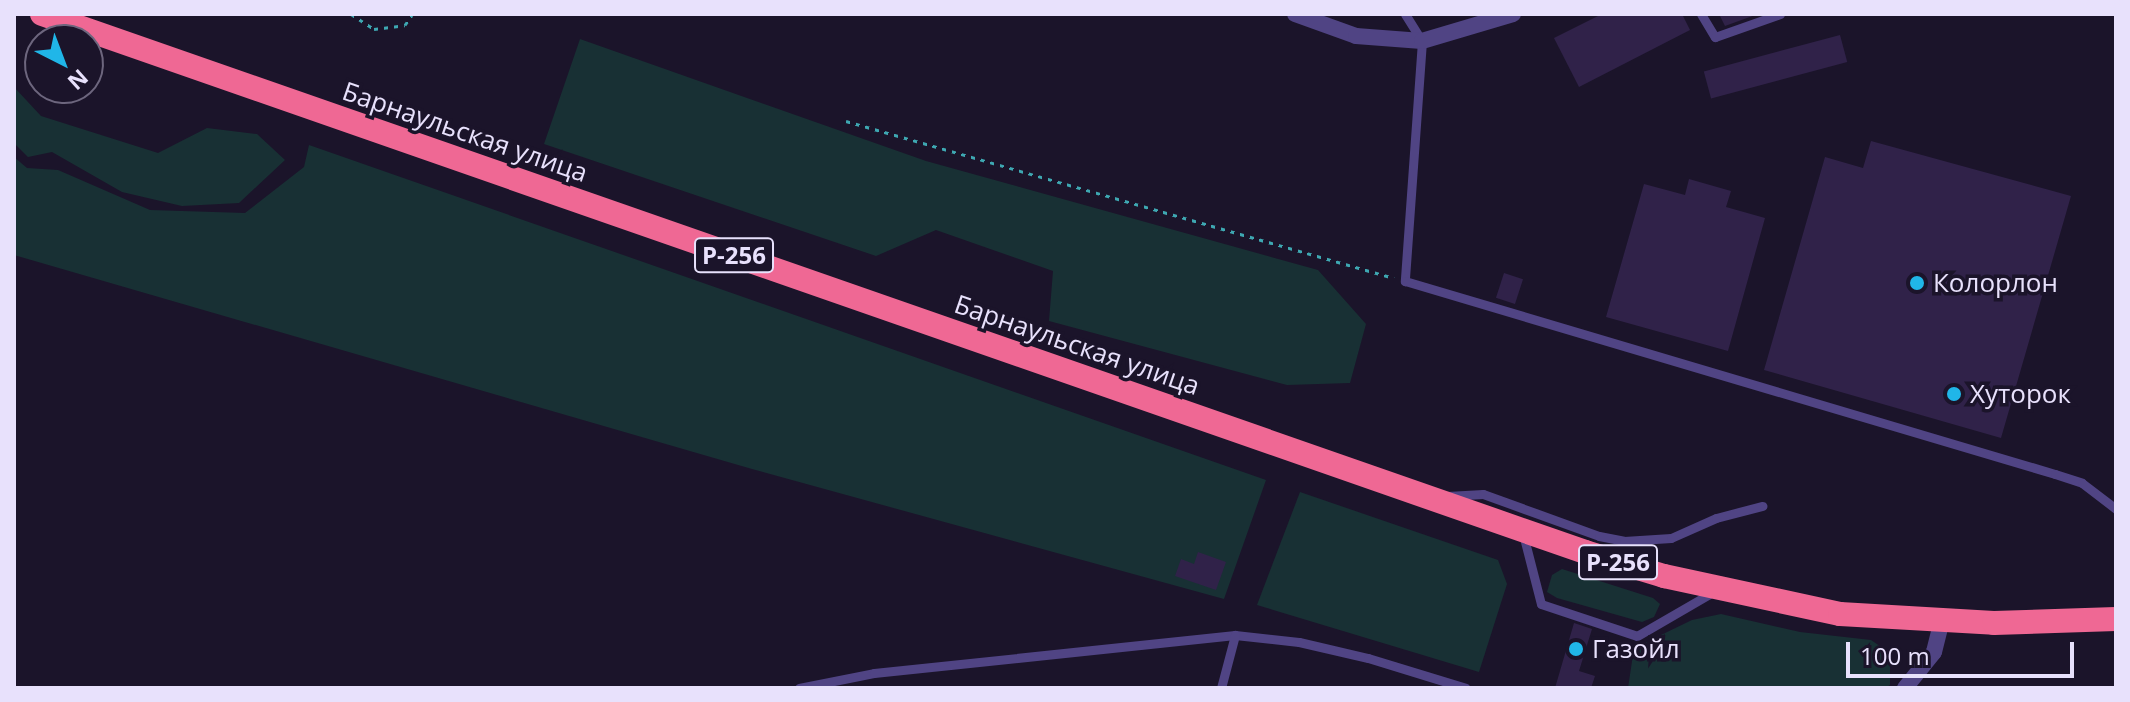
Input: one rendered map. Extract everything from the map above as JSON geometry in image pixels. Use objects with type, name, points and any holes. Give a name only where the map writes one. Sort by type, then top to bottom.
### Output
[{"type":"highway","name":"Барнаульская улица","points":[[42,14],[1426,497],[1716,590],[1840,614],[1942,621],[2116,619]]},
{"type":"street","points":[[1295,14],[1356,36],[1422,41],[1504,16]]},
{"type":"street","points":[[1905,688],[1934,652],[1942,621]]},
{"type":"lane","points":[[1405,14],[1422,41],[1405,281],[2055,474],[2082,483],[2116,509]]},
{"type":"lane","points":[[1701,14],[1715,37],[1780,14]]},
{"type":"lane","points":[[1426,497],[1483,494],[1599,536],[1624,541],[1671,538],[1716,518],[1762,506]]},
{"type":"lane","points":[[1522,530],[1541,604],[1637,636],[1716,590]]},
{"type":"lane","points":[[799,688],[874,673],[1235,635],[1299,642],[1354,654],[1466,688]]},
{"type":"lane","points":[[1221,688],[1235,635]]},
{"type":"path","points":[[351,14],[374,29],[405,25],[412,15]]},
{"type":"path","points":[[846,121],[1405,281]]},
{"type":"green space","points":[[580,39],[926,161],[1318,270],[1366,324],[1350,383],[1287,385],[1049,321],[1053,271],[936,230],[876,256],[544,144]]},
{"type":"green space","points":[[14,87],[24,98],[24,104],[30,104],[41,116],[158,153],[207,128],[257,134],[285,160],[239,203],[182,206],[122,192],[52,152],[28,157],[14,143]]},
{"type":"green space","points":[[309,145],[1266,480],[1224,599],[752,469],[14,255],[14,157],[27,168],[58,170],[150,210],[245,213],[304,167]]},
{"type":"green space","points":[[1300,492],[1498,560],[1507,584],[1479,672],[1257,605]]},
{"type":"green space","points":[[1562,569],[1653,598],[1660,604],[1654,617],[1642,622],[1557,598],[1547,592],[1552,575]]},
{"type":"green space","points":[[1721,614],[1800,632],[1871,640],[1890,653],[1890,685],[1885,688],[1628,688],[1634,648],[1692,620]]},
{"type":"building","points":[[1602,14],[1682,14],[1690,30],[1579,87],[1554,38]]},
{"type":"building","points":[[1719,14],[1758,14],[1725,26]]},
{"type":"building","points":[[1840,35],[1847,62],[1711,99],[1704,71]]},
{"type":"building","name":"Колорлон","points":[[1871,141],[2071,196],[2001,438],[1764,370],[1825,157],[1863,168]]},
{"type":"building","points":[[1689,179],[1731,191],[1726,207],[1765,218],[1728,351],[1606,317],[1644,184],[1685,195]]},
{"type":"building","points":[[1504,273],[1523,279],[1515,304],[1496,298]]},
{"type":"building","points":[[1198,552],[1226,562],[1216,590],[1175,576],[1181,559],[1194,564]]},
{"type":"building","name":"Газойл","points":[[1574,623],[1592,629],[1579,671],[1595,676],[1591,688],[1555,688]]},
{"type":"place","name":"Колорлон","points":[[1917,283]]},
{"type":"place","name":"Хуторок","points":[[1954,394]]},
{"type":"place","name":"Газойл","points":[[1576,649]]}]
